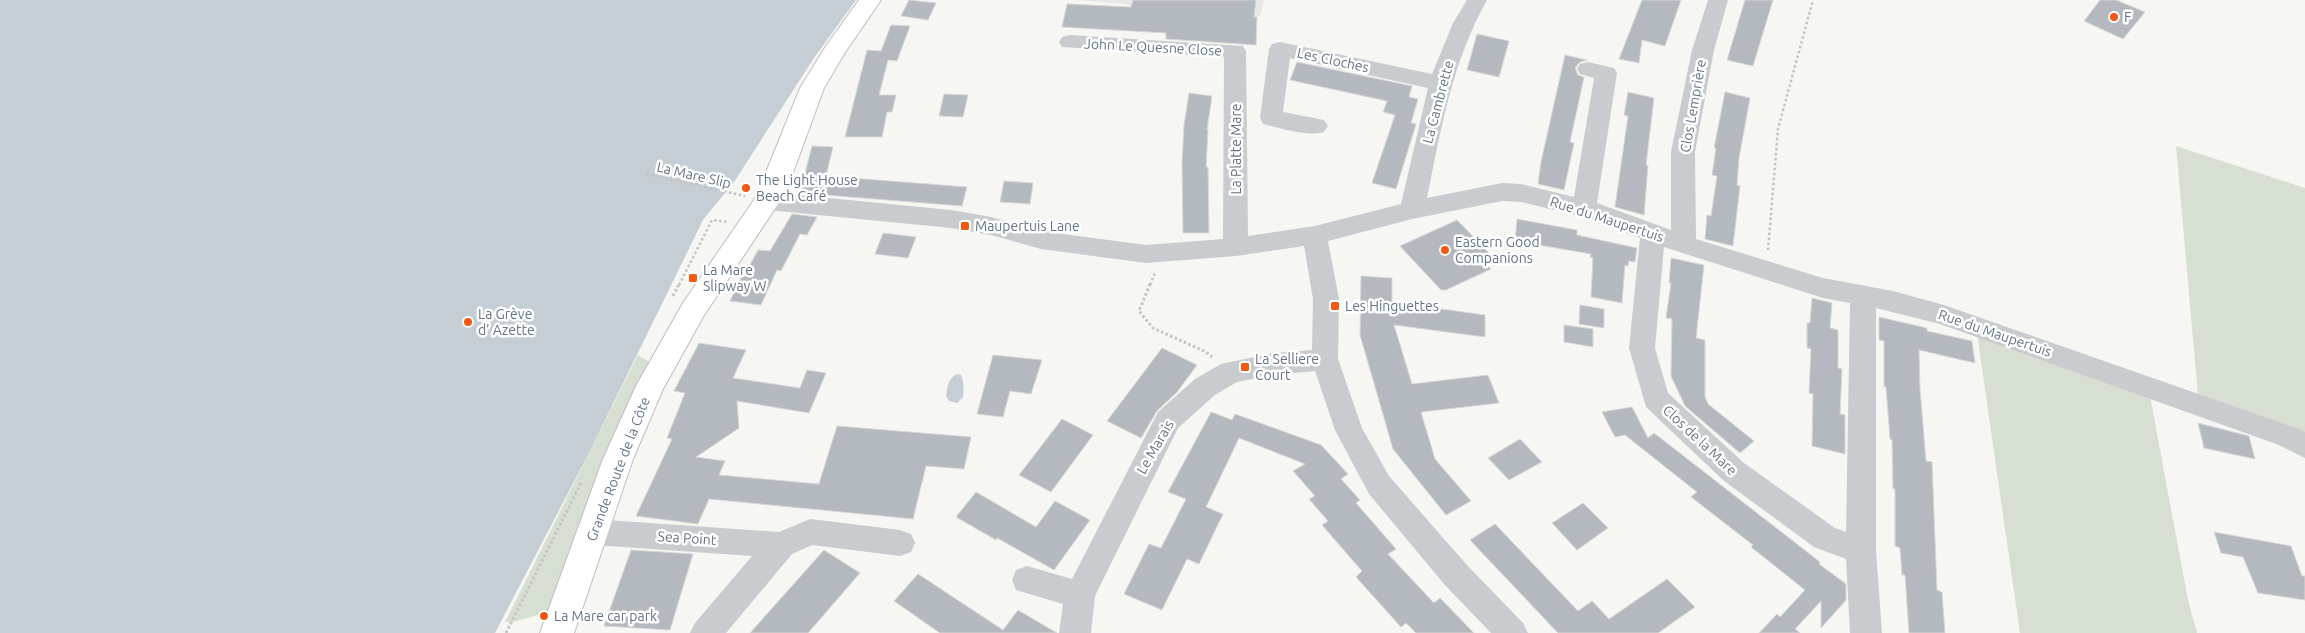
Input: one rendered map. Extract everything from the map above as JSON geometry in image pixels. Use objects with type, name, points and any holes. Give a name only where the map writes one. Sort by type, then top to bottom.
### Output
[{"type":"main road","name":"Grande Route de la Côte","points":[[558,633],[618,459],[650,386],[693,310],[767,201],[778,181],[812,88],[834,51],[870,0]]},
{"type":"street","name":"La Cambrette","points":[[1412,210],[1441,83],[1464,19],[1477,0]]},
{"type":"street","name":"Clos Lemprière","points":[[1684,244],[1683,152],[1703,50],[1718,0]]},
{"type":"street","name":"John Le Quesne Close","points":[[1070,42],[1235,51]]},
{"type":"street","name":"Les Cloches","points":[[1316,126],[1271,118],[1280,49],[1441,83]]},
{"type":"street","name":"La Platte Mare","points":[[1235,51],[1236,247]]},
{"type":"street","points":[[1584,208],[1606,73],[1588,69]]},
{"type":"street","name":"Rue du Maupertuis","points":[[767,201],[951,218],[991,226],[1040,240],[1099,249],[1146,254],[1171,254],[1236,247],[1315,235],[1412,210],[1502,192],[1521,193],[1584,208],[1653,234],[1823,288],[1893,301],[1976,326],[2289,437],[2305,446]]},
{"type":"street","name":"Clos de la Mare","points":[[1653,234],[1642,348],[1656,399],[1734,472],[1825,538],[1861,551]]},
{"type":"street","points":[[1315,235],[1326,299],[1325,359],[1349,430],[1379,485],[1456,574],[1512,633]]},
{"type":"street","points":[[1862,296],[1861,551],[1866,633]]},
{"type":"street","name":"Le Marais","points":[[1075,633],[1080,595],[1168,420],[1205,387],[1257,358],[1325,359]]},
{"type":"street","name":"Sea Point","points":[[593,532],[781,545]]},
{"type":"street","name":"Sea Point","points":[[706,633],[781,545],[810,532],[900,543]]},
{"type":"street","points":[[1027,580],[1080,595]]},
{"type":"path","points":[[1765,270],[1768,260],[1778,129],[1813,0]]},
{"type":"path","name":"La Mare Slip","points":[[646,174],[767,201]]},
{"type":"path","points":[[1171,254],[1155,273],[1139,311],[1153,328],[1206,352],[1231,372]]},
{"type":"shaded area","points":[[0,0],[856,0],[814,58],[734,182],[703,220],[589,453],[495,633],[0,633]]},
{"type":"shaded area","points":[[1076,0],[1264,0],[1260,16]]},
{"type":"shaded area","points":[[2176,146],[2305,188],[2305,437],[2198,396]]},
{"type":"shaded area","points":[[1976,326],[2150,396],[2188,600],[2197,633],[2020,633]]},
{"type":"shaded area","points":[[638,355],[660,368],[618,459],[599,469],[555,610],[513,622],[505,622]]},
{"type":"shaded area","points":[[957,374],[961,375],[964,388],[963,397],[957,403],[949,401],[946,396],[949,383]]},
{"type":"building","points":[[909,0],[936,3],[928,20],[901,16]]},
{"type":"building","points":[[1133,0],[1256,0],[1254,17],[1257,17],[1256,45],[1166,39],[1166,33],[1062,27],[1067,4],[1131,7]]},
{"type":"building","points":[[1642,0],[1681,0],[1665,46],[1642,40],[1639,63],[1619,59]]},
{"type":"building","points":[[1745,0],[1773,0],[1753,66],[1727,60]]},
{"type":"building","name":"F","points":[[2100,0],[2116,0],[2145,12],[2123,39],[2084,21]]},
{"type":"building","points":[[891,25],[910,26],[897,61],[888,60],[879,95],[896,95],[892,112],[887,112],[882,137],[845,137],[867,50],[881,51]]},
{"type":"building","points":[[1477,34],[1509,41],[1499,77],[1467,70]]},
{"type":"building","points":[[1565,55],[1587,60],[1580,62],[1575,68],[1578,75],[1584,77],[1570,142],[1574,143],[1564,190],[1538,184],[1541,162]]},
{"type":"building","points":[[1297,62],[1412,86],[1409,97],[1418,99],[1411,123],[1416,124],[1396,189],[1372,183],[1395,115],[1383,112],[1387,101],[1290,80]]},
{"type":"building","points":[[1628,92],[1654,98],[1646,165],[1648,165],[1644,215],[1615,207],[1628,116],[1624,115]]},
{"type":"building","points":[[1725,92],[1750,98],[1739,158],[1737,185],[1740,186],[1733,246],[1705,239],[1707,215],[1711,216],[1717,176],[1712,175],[1716,148],[1714,148]]},
{"type":"building","points":[[1189,93],[1212,96],[1207,130],[1206,167],[1208,167],[1209,233],[1183,233],[1182,163],[1184,125]]},
{"type":"building","points":[[944,94],[968,95],[963,117],[939,116]]},
{"type":"building","points":[[812,146],[833,147],[826,176],[967,187],[962,206],[800,193]]},
{"type":"building","points":[[1004,181],[1033,183],[1030,204],[1000,202]]},
{"type":"building","points":[[792,214],[817,217],[807,235],[800,234],[781,271],[777,270],[761,305],[730,301],[743,274],[745,274],[758,250],[770,251]]},
{"type":"building","points":[[1517,219],[1577,230],[1577,235],[1637,248],[1635,262],[1629,261],[1628,266],[1625,265],[1622,303],[1591,297],[1593,258],[1590,257],[1591,254],[1515,241]]},
{"type":"building","name":"Eastern Good Companions","points":[[1457,220],[1490,254],[1481,259],[1491,269],[1446,290],[1441,290],[1400,246]]},
{"type":"building","points":[[883,233],[916,237],[908,258],[875,254]]},
{"type":"building","points":[[1671,258],[1704,265],[1696,338],[1705,340],[1705,397],[1708,404],[1754,441],[1740,453],[1685,406],[1671,376],[1672,319],[1666,318],[1671,283],[1669,283]]},
{"type":"building","points":[[1361,276],[1392,278],[1392,302],[1485,315],[1485,337],[1394,325],[1412,384],[1488,375],[1499,403],[1421,412],[1435,459],[1471,501],[1446,515],[1393,449],[1360,335]]},
{"type":"building","points":[[1812,298],[1832,303],[1830,328],[1838,330],[1838,368],[1842,369],[1840,414],[1845,415],[1845,454],[1812,446],[1813,394],[1809,393],[1811,349],[1807,348],[1807,323],[1810,323]]},
{"type":"building","points":[[1580,305],[1604,309],[1604,328],[1579,324]]},
{"type":"building","points":[[1879,317],[1927,328],[1927,331],[1972,341],[1975,363],[1919,350],[1926,461],[1932,462],[1937,590],[1942,592],[1945,633],[1909,633],[1905,575],[1902,575],[1900,548],[1895,546],[1895,489],[1893,489],[1892,440],[1890,439],[1886,387],[1884,387],[1884,341],[1879,340]]},
{"type":"building","points":[[1564,325],[1593,329],[1593,347],[1564,342]]},
{"type":"building","points":[[699,343],[746,350],[733,378],[800,388],[807,370],[826,373],[809,413],[737,401],[739,428],[696,457],[725,461],[719,475],[819,484],[837,426],[971,437],[964,469],[926,466],[913,519],[709,499],[698,524],[636,516],[672,439],[667,438],[685,393],[674,391]]},
{"type":"building","points":[[1162,348],[1197,365],[1177,392],[1157,411],[1141,438],[1107,421]]},
{"type":"building","points":[[993,355],[1042,360],[1031,394],[1010,391],[1003,417],[977,414]]},
{"type":"building","points":[[1632,407],[1648,438],[1654,433],[1846,584],[1846,600],[1821,628],[1821,601],[1795,629],[1800,633],[1759,633],[1777,614],[1780,617],[1805,590],[1751,547],[1753,545],[1691,497],[1697,492],[1625,435],[1615,437],[1602,412]]},
{"type":"building","points":[[1211,412],[1232,420],[1235,414],[1321,445],[1348,474],[1341,479],[1360,500],[1356,503],[1396,549],[1388,554],[1434,603],[1440,598],[1474,633],[1416,633],[1406,623],[1401,627],[1356,577],[1362,571],[1322,525],[1328,521],[1309,499],[1315,496],[1293,471],[1305,464],[1239,438],[1206,507],[1223,514],[1199,564],[1187,559],[1162,610],[1124,594],[1149,544],[1161,548],[1186,499],[1168,492]]},
{"type":"building","points":[[1062,419],[1093,435],[1051,492],[1019,475]]},
{"type":"building","points":[[2198,423],[2249,436],[2255,459],[2204,448]]},
{"type":"building","points":[[1520,439],[1542,462],[1509,480],[1488,458]]},
{"type":"building","points":[[976,492],[1036,527],[1055,501],[1090,520],[1054,570],[956,517]]},
{"type":"building","points":[[1583,503],[1608,528],[1577,550],[1552,523]]},
{"type":"building","points":[[1495,524],[1578,611],[1592,601],[1609,619],[1667,579],[1695,607],[1658,633],[1558,633],[1470,540]]},
{"type":"building","points":[[2214,532],[2291,546],[2302,576],[2305,576],[2305,600],[2258,593],[2243,557],[2221,553]]},
{"type":"building","points":[[631,550],[693,554],[670,630],[604,626]]},
{"type":"building","points":[[824,550],[860,573],[808,633],[750,633]]},
{"type":"building","points":[[918,574],[1003,630],[1018,610],[1057,633],[940,633],[894,601]]},
{"type":"place","name":"F","points":[[2114,17]]},
{"type":"place","name":"The Light House Beach Café","points":[[746,188]]},
{"type":"place","name":"Maupertuis Lane","points":[[965,226]]},
{"type":"place","name":"Eastern Good Companions","points":[[1445,250]]},
{"type":"place","name":"La Mare Slipway W","points":[[693,278]]},
{"type":"place","name":"Les Hinguettes","points":[[1335,306]]},
{"type":"place","name":"La Grève d’ Azette","points":[[468,322]]},
{"type":"place","name":"La Selliere Court","points":[[1245,367]]},
{"type":"place","name":"La Mare car park","points":[[544,616]]}]
